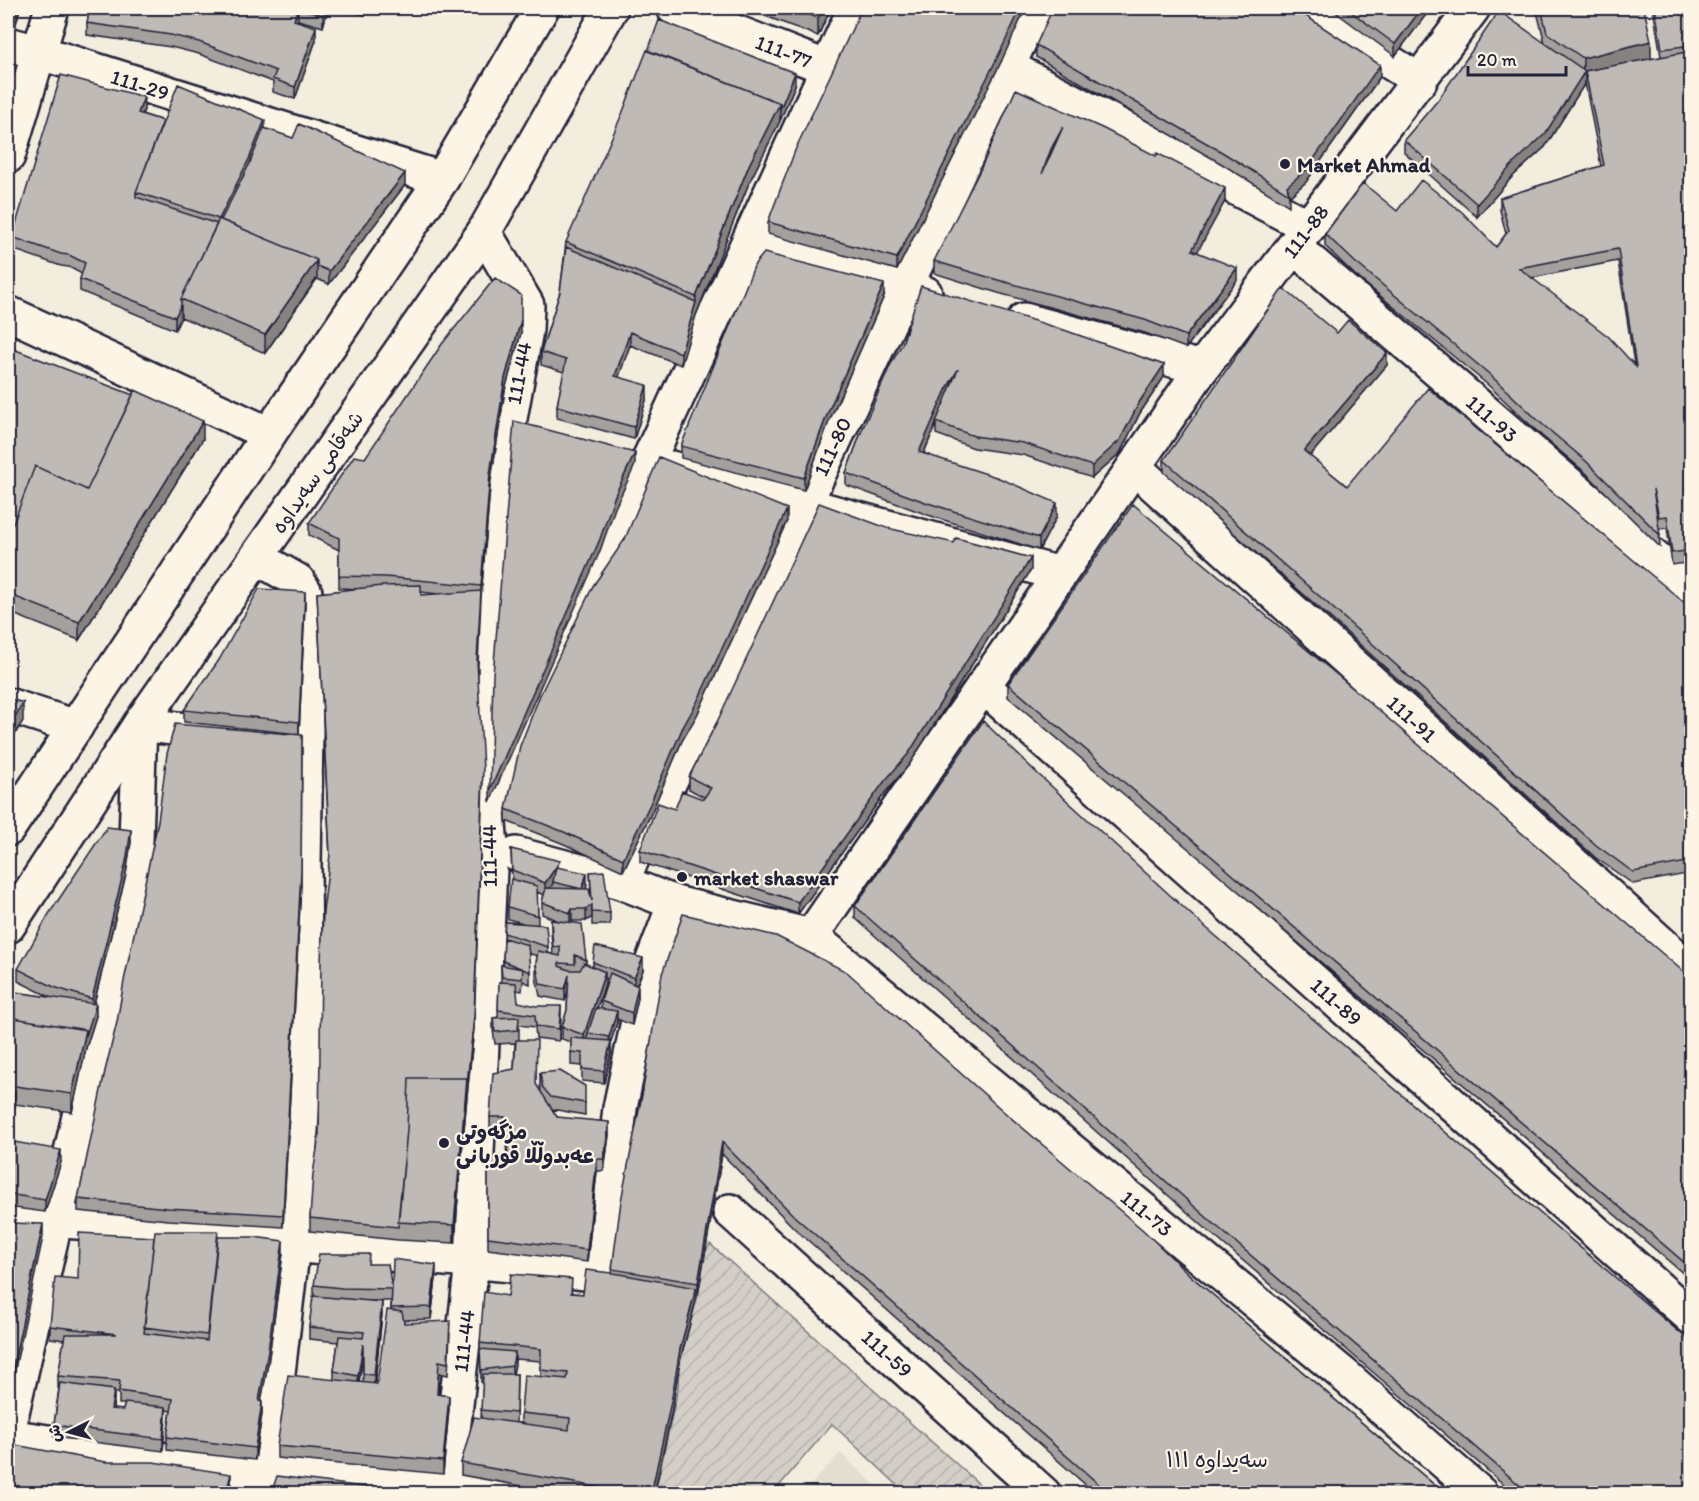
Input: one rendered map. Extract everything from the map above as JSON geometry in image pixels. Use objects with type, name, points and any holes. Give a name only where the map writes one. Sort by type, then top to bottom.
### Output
[{"type":"street","points":[[8,156],[23,48],[52,8]]},
{"type":"street","points":[[8,829],[269,434],[442,179],[542,8]]},
{"type":"street","name":"شەقامی سەیداوە","points":[[8,926],[140,724],[484,232],[611,8]]},
{"type":"street","name":"111-77","points":[[674,8],[828,68]]},
{"type":"street","points":[[488,812],[855,8]]},
{"type":"street","name":"111-80","points":[[621,882],[805,504],[1035,8]]},
{"type":"street","points":[[1304,8],[1420,81]]},
{"type":"street","name":"111-88","points":[[811,936],[1202,368],[1473,8]]},
{"type":"street","name":"111-29","points":[[23,48],[442,179]]},
{"type":"street","name":"111-93","points":[[1007,66],[1301,237],[1692,592]]},
{"type":"street","name":"111-44","points":[[446,1488],[472,1262],[491,848],[488,812],[487,616],[521,427],[527,305],[484,232]]},
{"type":"street","points":[[748,242],[950,300]]},
{"type":"street","points":[[996,312],[1202,368]]},
{"type":"street","points":[[8,313],[269,434]]},
{"type":"street","points":[[614,453],[1060,574]]},
{"type":"street","name":"111-91","points":[[1134,467],[1692,971]]},
{"type":"street","points":[[258,558],[298,581],[305,592],[306,744],[304,866],[306,1058],[293,1245],[263,1484]]},
{"type":"street","name":"111-89","points":[[983,686],[1692,1318]]},
{"type":"street","points":[[8,705],[76,727]]},
{"type":"street","points":[[8,1430],[135,869],[140,724],[306,744]]},
{"type":"street","points":[[491,848],[621,882],[675,903],[811,936]]},
{"type":"street","points":[[8,1218],[56,1219],[602,1275],[620,1108],[648,973],[675,903]]},
{"type":"street","name":"111-73","points":[[811,936],[1343,1374],[1481,1494]]},
{"type":"street","name":"111-59","points":[[730,1211],[1044,1494]]},
{"type":"street","points":[[8,1436],[263,1484],[446,1488],[524,1494]]},
{"type":"shaded area","points":[[710,1244],[989,1493],[906,1493],[832,1424],[773,1493],[655,1494],[678,1388],[680,1361],[698,1295],[703,1257]]},
{"type":"shaded area","points":[[840,1453],[884,1493],[803,1493]]},
{"type":"building","points":[[8,8],[17,8],[15,16],[8,14]]},
{"type":"building","points":[[90,8],[298,8],[294,20],[316,27],[295,87],[273,79],[276,71],[199,42],[171,35],[87,23]]},
{"type":"building","points":[[298,8],[325,8],[323,15]]},
{"type":"building","points":[[790,8],[823,8],[818,18]]},
{"type":"building","points":[[862,8],[1021,8],[897,258],[768,222],[796,148]]},
{"type":"building","points":[[1053,8],[1294,8],[1380,65],[1306,170],[1287,186],[1289,194],[1222,152],[1036,45]]},
{"type":"building","points":[[1346,8],[1422,8],[1395,44]]},
{"type":"building","points":[[1541,8],[1644,8],[1651,41],[1583,58],[1547,33]]},
{"type":"building","points":[[1655,8],[1692,8],[1692,45],[1662,49]]},
{"type":"building","points":[[1499,11],[1585,71],[1545,134],[1512,165],[1477,204],[1404,140],[1438,100]]},
{"type":"building","points":[[659,20],[795,73],[780,109],[780,103],[648,51]]},
{"type":"building","points":[[647,50],[780,103],[749,165],[696,297],[566,242],[622,114]]},
{"type":"building","points":[[1692,51],[1692,550],[1672,553],[1667,516],[1659,517],[1653,489],[1660,535],[1586,461],[1542,424],[1488,373],[1355,262],[1325,234],[1363,183],[1397,211],[1421,180],[1462,212],[1496,247],[1509,230],[1500,198],[1604,165],[1585,71]],"holes":[[[1618,249],[1636,367],[1609,337],[1519,268]]]},
{"type":"building","points":[[61,75],[144,97],[138,113],[163,121],[136,197],[217,224],[181,299],[181,305],[175,317],[80,279],[85,263],[69,255],[12,237]]},
{"type":"building","points":[[178,84],[265,120],[249,159],[219,219],[136,192]]},
{"type":"building","points":[[1016,89],[1104,129],[1156,156],[1157,153],[1225,188],[1192,250],[1237,268],[1186,336],[1145,320],[934,261],[981,168]],"holes":[[[1063,127],[1042,174],[1051,149]]]},
{"type":"building","points":[[299,124],[405,173],[329,271],[317,266],[317,260],[221,220],[249,165],[264,128],[293,138]]},
{"type":"building","points":[[219,219],[317,260],[265,335],[181,299]]},
{"type":"building","points":[[566,247],[696,302],[681,353],[630,332],[615,376],[647,385],[634,427],[557,406],[566,360],[541,352],[560,292]]},
{"type":"building","points":[[764,253],[884,284],[828,412],[804,478],[681,446],[755,264]]},
{"type":"building","points":[[495,278],[521,295],[521,320],[505,378],[490,474],[481,586],[386,577],[339,576],[339,538],[309,523],[354,456],[365,458],[442,344]]},
{"type":"building","points":[[921,286],[1064,330],[1164,365],[1140,401],[1120,440],[1092,466],[1023,443],[974,436],[936,422],[958,369],[946,390],[919,452],[999,478],[1057,503],[1039,538],[928,503],[846,473],[862,430],[902,344]]},
{"type":"building","points":[[1283,288],[1337,333],[1348,320],[1387,353],[1304,451],[1343,483],[1347,486],[1428,388],[1692,609],[1692,861],[1633,872],[1596,845],[1325,601],[1164,460]]},
{"type":"building","points":[[8,347],[133,395],[87,490],[35,466],[8,533]]},
{"type":"building","points":[[135,390],[203,421],[79,622],[8,594],[8,533],[35,466],[87,490]]},
{"type":"building","points":[[514,421],[635,453],[615,495],[600,539],[490,790],[493,675]]},
{"type":"building","points":[[659,457],[787,509],[623,859],[506,809],[520,746],[540,695],[593,586],[625,539]]},
{"type":"building","points":[[819,503],[887,528],[954,543],[956,538],[1031,558],[909,753],[884,782],[798,902],[640,850],[658,803],[675,809],[682,791],[703,799],[711,788],[689,777]]},
{"type":"building","points":[[1133,504],[1342,679],[1692,979],[1692,1269],[1008,684]]},
{"type":"building","points":[[421,585],[421,595],[481,591],[477,660],[483,769],[474,1016],[467,1084],[467,1078],[409,1078],[407,1130],[398,1227],[310,1218],[313,1174],[319,1136],[321,962],[323,912],[330,854],[317,593],[382,586]]},
{"type":"building","points":[[259,589],[305,592],[299,722],[184,710],[219,660]]},
{"type":"building","points":[[8,698],[23,703],[8,728]]},
{"type":"building","points":[[983,721],[1196,919],[1692,1343],[1692,1494],[1530,1494],[1213,1223],[855,906]]},
{"type":"building","points":[[175,724],[302,735],[301,872],[283,1215],[168,1208],[78,1199],[117,1022],[158,821],[167,754]]},
{"type":"building","points":[[107,827],[131,830],[126,862],[92,999],[54,987],[18,969],[49,914]]},
{"type":"building","points":[[511,849],[560,861],[545,883],[512,870]]},
{"type":"building","points":[[556,867],[587,873],[582,889],[553,882]]},
{"type":"building","points":[[604,871],[610,913],[592,912],[592,905],[586,909],[572,909],[570,913],[542,902],[546,888],[589,889],[592,901],[590,872]]},
{"type":"building","points":[[511,879],[537,886],[538,916],[508,907]]},
{"type":"building","points":[[683,914],[776,936],[847,972],[1011,1118],[1143,1230],[1192,1277],[1445,1494],[1110,1494],[794,1216],[722,1142],[698,1283],[612,1269],[621,1201],[642,1095],[662,974]]},
{"type":"building","points":[[551,920],[582,924],[586,960],[575,955],[575,964],[559,963],[559,966],[569,970],[580,970],[584,963],[605,972],[584,1035],[562,1027],[567,1010],[569,975],[565,989],[540,984],[536,964],[538,951],[560,956],[560,946],[553,947]]},
{"type":"building","points":[[505,922],[546,925],[548,947],[504,933]]},
{"type":"building","points":[[504,938],[528,945],[530,972],[503,961]]},
{"type":"building","points":[[595,946],[643,958],[634,978],[593,962]]},
{"type":"building","points":[[501,965],[523,969],[522,979],[502,977]]},
{"type":"building","points":[[610,973],[638,986],[632,1013],[601,1001]]},
{"type":"building","points":[[499,982],[516,983],[518,1002],[536,1006],[561,1006],[559,1029],[536,1026],[535,1015],[498,1010]]},
{"type":"building","points":[[8,991],[96,1004],[86,1036],[86,1030],[8,1017]]},
{"type":"building","points":[[596,1008],[617,1011],[609,1037],[588,1033]]},
{"type":"building","points":[[8,1017],[86,1030],[72,1094],[8,1085]]},
{"type":"building","points":[[519,1017],[518,1030],[495,1032],[493,1018]]},
{"type":"building","points":[[571,1038],[611,1041],[604,1071],[582,1069],[582,1053],[571,1052]]},
{"type":"building","points":[[516,1040],[537,1040],[536,1084],[557,1117],[609,1122],[604,1159],[597,1159],[587,1250],[488,1237],[488,1174],[491,1158],[508,1157],[505,1117],[490,1117],[493,1073],[514,1069]]},
{"type":"building","points":[[560,1071],[585,1086],[585,1103],[551,1097],[543,1088],[540,1073]]},
{"type":"building","points":[[409,1078],[467,1078],[454,1225],[398,1222],[407,1130]]},
{"type":"building","points":[[8,1091],[15,1092],[8,1139]]},
{"type":"building","points":[[8,1141],[61,1150],[45,1200],[8,1194]]},
{"type":"building","points":[[8,1223],[43,1224],[8,1390]]},
{"type":"building","points":[[155,1231],[218,1231],[207,1335],[144,1327]]},
{"type":"building","points":[[79,1233],[154,1237],[144,1333],[207,1341],[218,1237],[254,1237],[283,1241],[259,1401],[262,1402],[255,1448],[167,1437],[173,1399],[119,1391],[120,1381],[58,1376],[65,1334],[117,1334],[50,1326],[55,1277],[78,1279]]},
{"type":"building","points":[[319,1254],[369,1254],[368,1264],[388,1264],[392,1289],[314,1285]]},
{"type":"building","points":[[393,1259],[436,1265],[431,1307],[391,1308]]},
{"type":"building","points":[[586,1270],[696,1288],[680,1349],[651,1494],[637,1494],[461,1463],[474,1417],[569,1430],[570,1418],[521,1413],[524,1375],[567,1379],[568,1373],[541,1370],[541,1349],[480,1343],[484,1292],[508,1296],[511,1274],[572,1279],[571,1293],[583,1294]]},
{"type":"building","points":[[313,1296],[382,1302],[374,1375],[363,1374],[363,1344],[358,1376],[334,1371],[339,1336],[363,1338],[364,1332],[309,1327]]},
{"type":"building","points":[[387,1310],[402,1312],[404,1323],[450,1321],[448,1363],[439,1361],[437,1394],[449,1396],[443,1461],[277,1446],[288,1375],[377,1384]]},
{"type":"building","points":[[480,1349],[515,1352],[512,1366],[481,1370]]},
{"type":"building","points":[[483,1374],[517,1374],[516,1413],[481,1410]]},
{"type":"building","points":[[60,1383],[114,1390],[111,1409],[123,1410],[125,1403],[166,1407],[163,1439],[54,1425]]},
{"type":"building","points":[[15,1445],[106,1462],[153,1462],[231,1474],[226,1494],[8,1494]]},
{"type":"building","points":[[277,1476],[419,1494],[271,1494]]},
{"type":"building","points":[[483,1491],[506,1494],[483,1494]]},
{"type":"place","name":"Market Ahmad","points":[[1285,164]]},
{"type":"place","name":"market shaswar","points":[[682,877]]},
{"type":"place","name":"مزگەوتی عەبدوڵڵا قوربانی","points":[[444,1143]]},
{"type":"district","name":"سەیداوە ١١١","points":[[1217,1459]]}]
